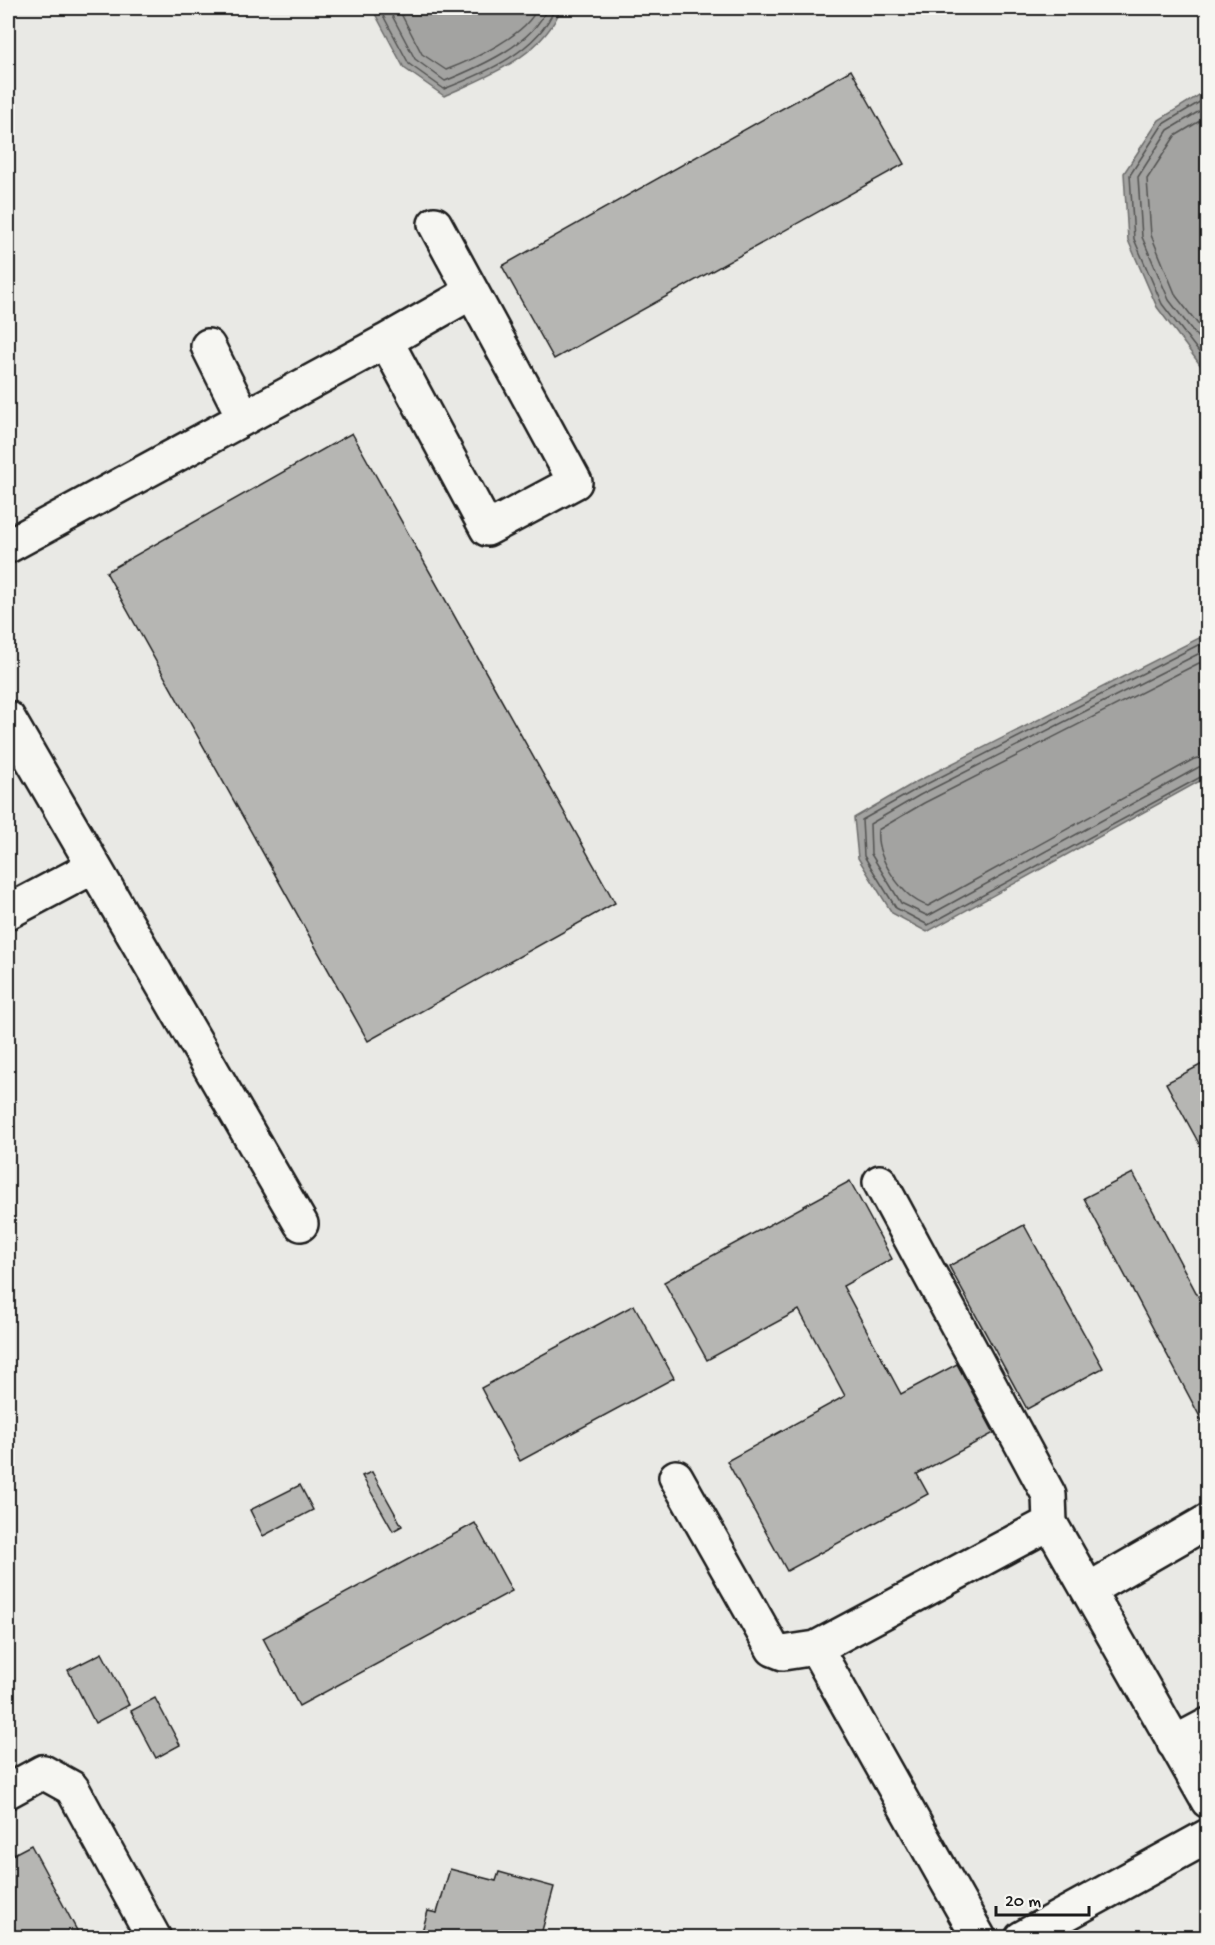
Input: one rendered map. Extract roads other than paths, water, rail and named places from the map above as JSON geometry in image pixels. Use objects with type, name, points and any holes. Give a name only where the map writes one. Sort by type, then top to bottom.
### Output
[{"type":"main road","points":[[386,341],[486,529],[575,482],[435,224]]},
{"type":"main road","points":[[8,546],[472,292]]},
{"type":"main road","points":[[208,346],[244,418]]},
{"type":"main road","points":[[8,718],[301,1224]]},
{"type":"main road","points":[[8,912],[93,867]]},
{"type":"main road","points":[[880,1182],[1049,1495],[1050,1523],[1208,1801]]},
{"type":"main road","points":[[676,1477],[773,1649],[783,1653],[816,1648],[1050,1523]]},
{"type":"main road","points":[[1088,1590],[1208,1521]]},
{"type":"main road","points":[[816,1648],[979,1938]]},
{"type":"main road","points":[[1174,1743],[1208,1725]]},
{"type":"main road","points":[[8,1791],[43,1772],[72,1788],[154,1938]]},
{"type":"main road","points":[[1022,1938],[1208,1836]]},
{"type":"water","points":[[372,8],[561,8],[553,25],[528,52],[496,72],[444,96],[404,68]]},
{"type":"water","points":[[1207,90],[1207,374],[1157,307],[1128,240],[1124,173],[1159,120]]},
{"type":"water","points":[[1199,638],[1207,642],[1207,777],[927,932],[892,913],[858,858],[854,818],[914,783]]}]
